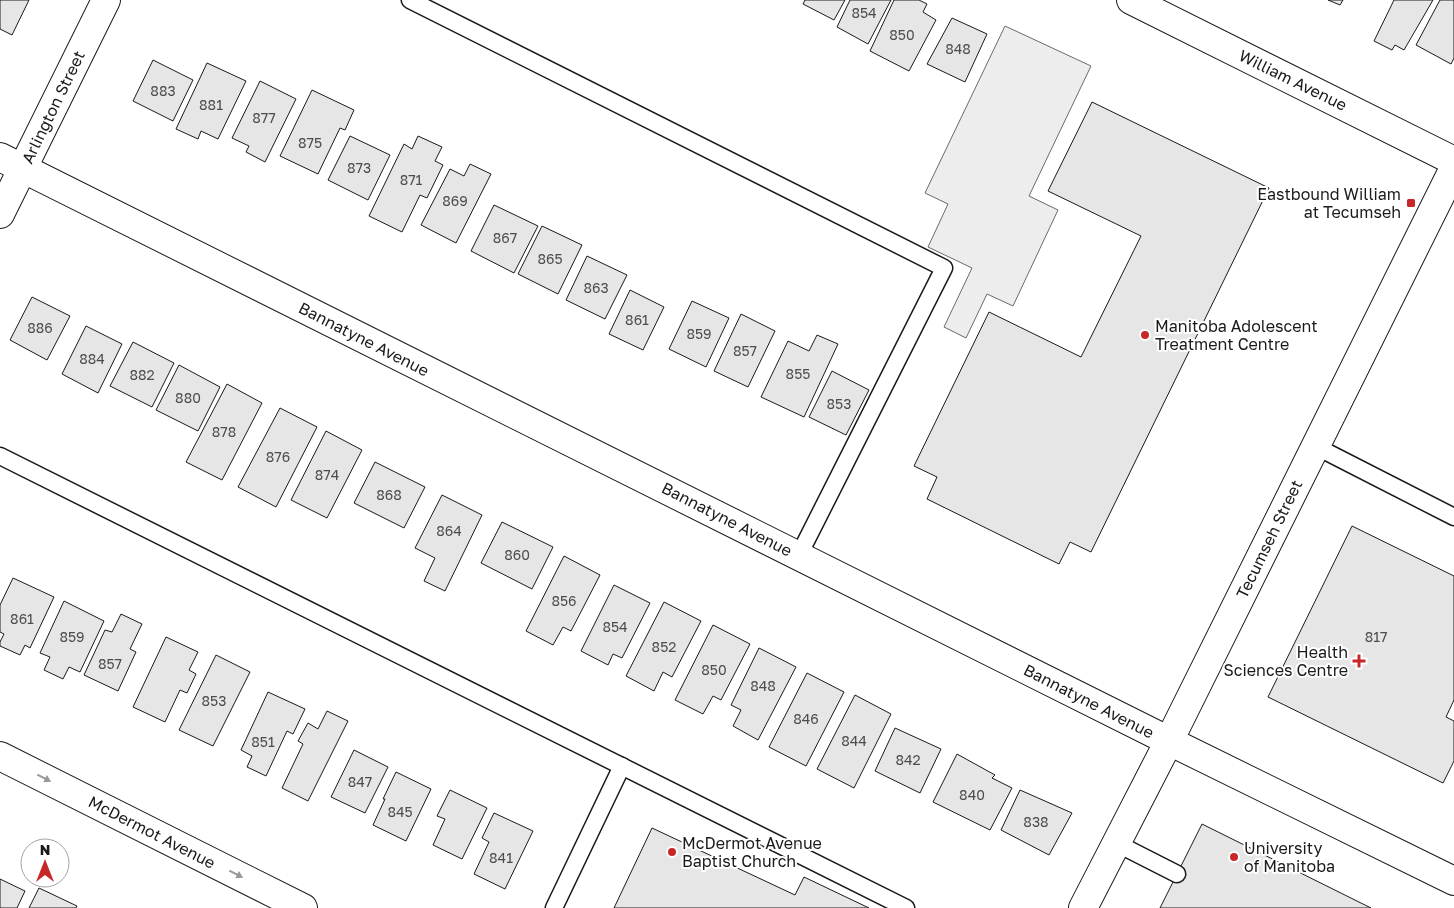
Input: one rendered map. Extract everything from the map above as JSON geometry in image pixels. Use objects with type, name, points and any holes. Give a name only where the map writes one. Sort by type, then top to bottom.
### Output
[{"type":"street","name":"Arlington Street","points":[[0,214],[11,163],[106,0]]},
{"type":"street","name":"William Avenue","points":[[1131,0],[1454,161]]},
{"type":"street","name":"Bannatyne Avenue","points":[[11,163],[1169,741],[1454,881]]},
{"type":"street","name":"Tecumseh Street","points":[[1083,908],[1169,741],[1454,168]]},
{"type":"street","name":"McDermot Avenue","points":[[0,756],[303,908]]},
{"type":"lane","points":[[410,0],[944,268],[799,555]]},
{"type":"lane","points":[[1315,446],[1454,517]]},
{"type":"lane","points":[[0,456],[906,908]]},
{"type":"lane","points":[[554,908],[622,766]]},
{"type":"lane","points":[[1116,844],[1177,874]]},
{"type":"shaded area","points":[[1005,26],[1091,66],[1029,196],[1058,210],[1013,306],[987,294],[966,338],[944,327],[972,268],[928,247],[948,204],[925,193]]},
{"type":"building","points":[[0,0],[29,0],[12,35],[0,29]]},
{"type":"building","points":[[805,0],[845,0],[834,20],[803,4]]},
{"type":"building","points":[[850,0],[891,0],[868,44],[837,27]]},
{"type":"building","points":[[894,0],[919,0],[927,4],[923,12],[936,20],[909,71],[870,51]]},
{"type":"building","points":[[1328,0],[1343,0],[1340,5]]},
{"type":"building","points":[[1394,0],[1433,0],[1404,50],[1395,45],[1392,50],[1374,41]]},
{"type":"building","points":[[1440,0],[1454,0],[1454,58],[1451,64],[1416,45]]},
{"type":"building","points":[[952,18],[987,34],[965,82],[927,64]]},
{"type":"building","points":[[153,60],[193,80],[173,121],[133,101]]},
{"type":"building","points":[[207,63],[246,81],[218,139],[201,131],[198,139],[176,129]]},
{"type":"building","points":[[260,81],[296,99],[265,162],[246,152],[249,146],[232,138]]},
{"type":"building","points":[[312,90],[354,110],[345,130],[340,128],[318,174],[280,156]]},
{"type":"building","name":"Manitoba Adolescent Treatment Centre","points":[[1092,102],[1269,188],[1091,552],[1070,542],[1059,564],[927,499],[937,477],[914,466],[989,312],[1081,357],[1141,236],[1048,191]]},
{"type":"building","points":[[350,136],[390,155],[368,200],[328,180]]},
{"type":"building","points":[[418,136],[442,147],[435,161],[443,165],[427,198],[420,195],[402,232],[369,216],[404,144],[412,149]]},
{"type":"building","points":[[470,164],[491,174],[456,243],[421,225],[450,169],[464,176]]},
{"type":"building","points":[[494,205],[538,226],[514,273],[471,251]]},
{"type":"building","points":[[542,226],[582,245],[558,294],[518,274]]},
{"type":"building","points":[[587,256],[627,275],[605,319],[566,300]]},
{"type":"building","points":[[630,290],[664,307],[643,350],[609,334]]},
{"type":"building","points":[[32,297],[70,316],[47,360],[10,340]]},
{"type":"building","points":[[692,301],[729,318],[706,367],[669,349]]},
{"type":"building","points":[[741,314],[775,331],[748,387],[714,371]]},
{"type":"building","points":[[86,326],[122,344],[98,393],[62,374]]},
{"type":"building","points":[[817,335],[838,344],[804,417],[761,397],[788,341],[809,351]]},
{"type":"building","points":[[133,342],[174,363],[152,407],[110,386]]},
{"type":"building","points":[[179,365],[220,387],[198,431],[156,410]]},
{"type":"building","points":[[832,371],[869,390],[846,435],[809,417]]},
{"type":"building","points":[[227,384],[262,403],[222,480],[186,462]]},
{"type":"building","points":[[280,408],[317,427],[276,507],[238,487]]},
{"type":"building","points":[[326,431],[362,450],[327,518],[291,500]]},
{"type":"building","points":[[375,462],[425,487],[404,528],[354,503]]},
{"type":"building","points":[[442,495],[482,515],[445,591],[424,581],[435,558],[415,548]]},
{"type":"building","points":[[502,522],[553,547],[532,589],[481,563]]},
{"type":"building","points":[[1352,526],[1454,576],[1454,700],[1446,717],[1454,721],[1454,761],[1443,783],[1268,697]]},
{"type":"building","points":[[564,556],[600,575],[571,631],[563,627],[553,645],[526,631]]},
{"type":"building","points":[[13,578],[54,597],[30,648],[25,645],[20,655],[0,646],[4,634],[0,632],[0,605]]},
{"type":"building","points":[[614,585],[650,603],[622,658],[613,654],[608,665],[581,651]]},
{"type":"building","points":[[64,601],[104,621],[80,672],[69,667],[63,679],[44,670],[50,657],[40,653]]},
{"type":"building","points":[[664,602],[701,621],[672,677],[663,672],[654,691],[626,676]]},
{"type":"building","points":[[121,614],[142,624],[130,649],[136,652],[118,691],[84,675],[105,630],[112,632]]},
{"type":"building","points":[[713,625],[750,644],[721,700],[713,696],[703,714],[675,700]]},
{"type":"building","points":[[166,637],[198,652],[189,670],[196,674],[187,693],[180,690],[165,722],[133,707]]},
{"type":"building","points":[[759,648],[796,667],[758,740],[733,726],[741,710],[731,705]]},
{"type":"building","points":[[216,655],[250,672],[213,746],[179,730]]},
{"type":"building","points":[[807,673],[844,692],[806,766],[769,747]]},
{"type":"building","points":[[268,692],[305,709],[293,734],[287,731],[266,776],[247,767],[252,756],[241,750]]},
{"type":"building","points":[[855,695],[891,714],[854,788],[817,769]]},
{"type":"building","points":[[327,711],[348,721],[308,801],[282,788],[303,744],[298,741],[308,723],[318,729]]},
{"type":"building","points":[[895,728],[941,749],[920,793],[875,771]]},
{"type":"building","points":[[354,750],[388,767],[365,813],[331,797]]},
{"type":"building","points":[[957,754],[995,775],[992,778],[1012,788],[990,830],[933,802]]},
{"type":"building","points":[[396,772],[431,789],[406,841],[373,825]]},
{"type":"building","points":[[450,790],[487,808],[462,859],[433,845],[445,819],[437,816]]},
{"type":"building","points":[[1020,790],[1072,813],[1049,855],[1001,830]]},
{"type":"building","points":[[494,813],[533,831],[505,889],[474,874],[489,842],[482,838]]},
{"type":"building","name":"University of Manitoba","points":[[1202,824],[1371,908],[1160,908]]},
{"type":"building","name":"McDermot Avenue Baptist Church","points":[[652,828],[795,895],[804,877],[869,908],[614,908]]},
{"type":"building","points":[[0,879],[25,891],[17,908],[0,908]]},
{"type":"building","points":[[39,888],[77,906],[76,908],[29,908]]},
{"type":"place","name":"Eastbound William at Tecumseh","points":[[1411,203]]},
{"type":"place","name":"Manitoba Adolescent Treatment Centre","points":[[1145,335]]},
{"type":"place","name":"Health Sciences Centre","points":[[1359,661]]},
{"type":"place","name":"McDermot Avenue Baptist Church","points":[[672,852]]},
{"type":"place","name":"University of Manitoba","points":[[1234,857]]}]
